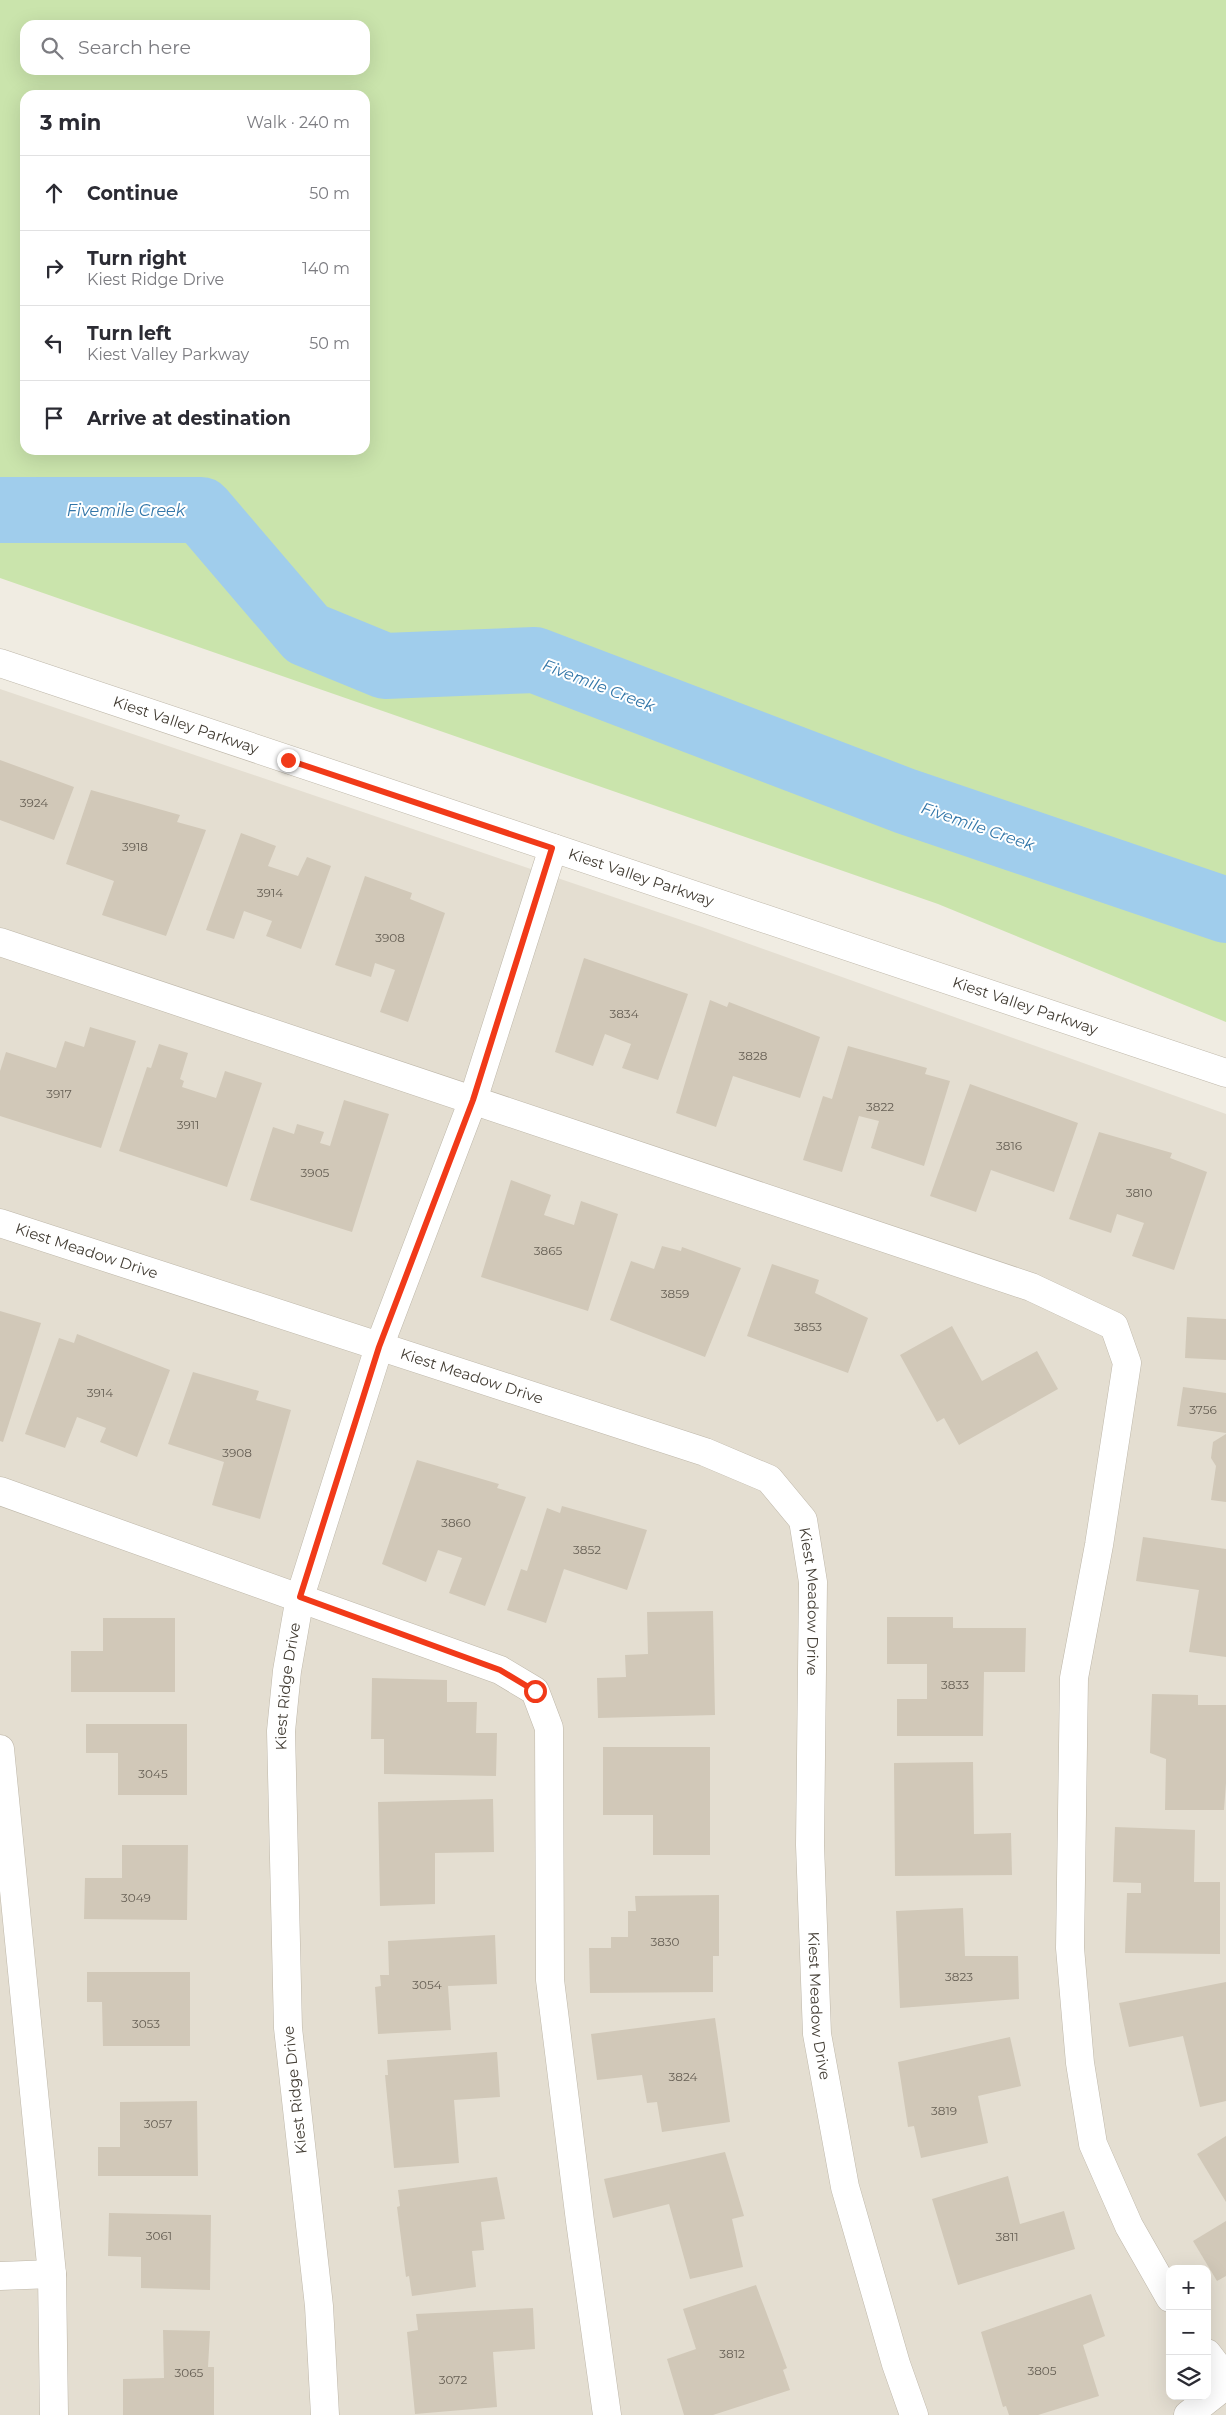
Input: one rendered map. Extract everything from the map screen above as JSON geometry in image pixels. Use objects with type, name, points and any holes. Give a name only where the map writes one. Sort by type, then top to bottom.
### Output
[{"type":"street","name":"Kiest Valley Parkway","points":[[0,663],[1226,1073]]},
{"type":"street","name":"Kiest Ridge Drive","points":[[325,2415],[319,2306],[288,2028],[281,1731],[287,1671],[300,1597],[379,1347],[473,1100],[552,848]]},
{"type":"street","points":[[0,942],[1031,1287],[1114,1326],[1127,1363],[1099,1545],[1074,1678],[1070,1948],[1080,2063],[1093,2144],[1129,2226],[1166,2291]]},
{"type":"street","name":"Kiest Meadow Drive","points":[[0,1223],[705,1452],[769,1479],[803,1520],[813,1582],[810,1845],[817,2034],[845,2187],[896,2364],[914,2415]]},
{"type":"street","points":[[0,1491],[500,1670],[535,1691],[549,1728],[550,1980],[580,2221],[607,2415]]},
{"type":"street","points":[[0,1749],[52,2274],[54,2415]]},
{"type":"street","points":[[0,2276],[52,2274]]},
{"type":"street","points":[[1209,2355],[1226,2378]]},
{"type":"street","points":[[1188,2415],[1226,2385]]},
{"type":"shaded area","points":[[0,689],[702,927],[1226,1114],[1226,2415],[0,2415]]},
{"type":"green space","points":[[0,0],[1226,0],[1226,1022],[938,904],[0,578]]},
{"type":"building","points":[[0,760],[74,787],[54,840],[0,820]]},
{"type":"building","points":[[91,790],[180,815],[177,822],[206,830],[166,936],[102,915],[114,881],[66,864]]},
{"type":"building","points":[[241,833],[276,846],[268,866],[298,876],[307,857],[331,866],[301,949],[266,936],[272,921],[244,911],[234,939],[206,930]]},
{"type":"building","points":[[365,876],[412,893],[410,899],[445,913],[408,1022],[380,1012],[395,970],[375,963],[371,977],[335,965]]},
{"type":"building","points":[[584,958],[688,994],[658,1080],[622,1068],[631,1044],[605,1034],[593,1066],[555,1052]]},
{"type":"building","points":[[710,1000],[727,1007],[729,1002],[820,1037],[800,1098],[733,1076],[716,1127],[676,1113]]},
{"type":"building","points":[[90,1027],[136,1041],[101,1148],[0,1116],[0,1071],[6,1052],[56,1068],[65,1041],[84,1047]]},
{"type":"building","points":[[159,1044],[188,1053],[180,1079],[184,1081],[182,1087],[216,1098],[225,1071],[262,1083],[227,1187],[119,1151],[147,1067],[151,1068]]},
{"type":"building","points":[[848,1046],[927,1068],[925,1074],[950,1081],[924,1166],[871,1148],[879,1121],[859,1116],[842,1172],[803,1160],[823,1096],[832,1099]]},
{"type":"building","points":[[970,1084],[1078,1123],[1054,1192],[991,1170],[976,1212],[930,1196]]},
{"type":"building","points":[[344,1100],[389,1114],[352,1232],[250,1200],[273,1127],[294,1134],[297,1124],[324,1132],[320,1143],[330,1146]]},
{"type":"building","points":[[1099,1132],[1172,1153],[1170,1158],[1207,1172],[1174,1270],[1132,1256],[1144,1223],[1117,1214],[1111,1233],[1069,1219]]},
{"type":"building","points":[[511,1180],[551,1195],[544,1215],[574,1225],[581,1201],[618,1214],[588,1311],[481,1277]]},
{"type":"building","points":[[662,1246],[681,1251],[682,1247],[741,1268],[705,1357],[610,1320],[631,1261],[654,1269]]},
{"type":"building","points":[[772,1264],[819,1280],[815,1293],[868,1318],[848,1373],[747,1336]]},
{"type":"building","points":[[0,1311],[41,1323],[3,1442],[0,1441]]},
{"type":"building","points":[[1187,1317],[1226,1319],[1226,1360],[1185,1358]]},
{"type":"building","points":[[952,1326],[982,1381],[1037,1351],[1058,1389],[959,1445],[944,1418],[937,1422],[900,1355]]},
{"type":"building","points":[[77,1334],[170,1370],[137,1457],[100,1442],[106,1428],[77,1417],[65,1448],[25,1434],[59,1338],[74,1343]]},
{"type":"building","points":[[193,1372],[259,1391],[256,1400],[291,1410],[260,1519],[212,1505],[224,1462],[168,1444]]},
{"type":"building","points":[[1183,1387],[1226,1393],[1226,1433],[1177,1426]]},
{"type":"building","points":[[1226,1434],[1226,1502],[1211,1500],[1216,1466],[1211,1458],[1213,1442]]},
{"type":"building","points":[[417,1460],[499,1484],[497,1488],[526,1497],[485,1606],[449,1593],[462,1558],[438,1550],[426,1582],[382,1564]]},
{"type":"building","points":[[562,1506],[647,1530],[627,1590],[564,1569],[546,1623],[507,1610],[521,1569],[527,1571],[547,1508],[560,1513]]},
{"type":"building","points":[[1143,1537],[1226,1549],[1226,1657],[1189,1652],[1199,1590],[1136,1581]]},
{"type":"building","points":[[713,1611],[715,1715],[598,1718],[597,1678],[626,1677],[625,1655],[648,1654],[647,1612]]},
{"type":"building","points":[[887,1617],[953,1617],[953,1628],[1026,1628],[1025,1672],[984,1672],[983,1736],[897,1736],[897,1699],[927,1699],[927,1664],[887,1664]]},
{"type":"building","points":[[103,1618],[175,1618],[175,1692],[71,1692],[71,1651],[103,1651]]},
{"type":"building","points":[[372,1678],[447,1680],[447,1702],[477,1702],[476,1733],[497,1733],[496,1776],[384,1774],[384,1739],[371,1739]]},
{"type":"building","points":[[1152,1694],[1198,1695],[1198,1705],[1226,1705],[1224,1810],[1165,1810],[1166,1759],[1150,1753]]},
{"type":"building","points":[[86,1724],[187,1724],[187,1795],[118,1795],[118,1753],[86,1753]]},
{"type":"building","points":[[603,1747],[710,1747],[710,1855],[653,1855],[653,1815],[603,1815]]},
{"type":"building","points":[[973,1762],[974,1834],[1011,1833],[1012,1875],[895,1876],[894,1763]]},
{"type":"building","points":[[493,1799],[494,1852],[435,1853],[435,1904],[380,1906],[378,1802]]},
{"type":"building","points":[[1115,1827],[1195,1830],[1194,1882],[1220,1882],[1220,1954],[1125,1953],[1127,1893],[1141,1893],[1141,1883],[1113,1882]]},
{"type":"building","points":[[122,1845],[188,1845],[187,1920],[84,1919],[85,1878],[122,1878]]},
{"type":"building","points":[[719,1895],[719,1956],[713,1956],[713,1992],[590,1993],[589,1948],[611,1948],[611,1937],[628,1937],[628,1911],[636,1911],[635,1896]]},
{"type":"building","points":[[963,1908],[965,1956],[1018,1956],[1019,1999],[900,2008],[896,1911]]},
{"type":"building","points":[[495,1935],[497,1984],[448,1986],[451,2030],[378,2034],[375,1987],[381,1986],[380,1975],[389,1975],[388,1941]]},
{"type":"building","points":[[87,1972],[190,1972],[190,2046],[103,2046],[102,2002],[87,2002]]},
{"type":"building","points":[[1226,1982],[1226,2101],[1200,2107],[1183,2036],[1129,2047],[1119,2003]]},
{"type":"building","points":[[715,2018],[730,2122],[662,2132],[657,2102],[647,2103],[642,2075],[597,2080],[591,2034]]},
{"type":"building","points":[[1010,2037],[1021,2086],[978,2096],[988,2143],[921,2158],[914,2126],[908,2127],[898,2062]]},
{"type":"building","points":[[497,2052],[500,2097],[454,2100],[459,2163],[394,2168],[385,2075],[388,2075],[387,2060]]},
{"type":"building","points":[[197,2101],[198,2176],[98,2176],[98,2147],[120,2147],[120,2102]]},
{"type":"building","points":[[1226,2136],[1226,2202],[1197,2154]]},
{"type":"building","points":[[725,2152],[744,2216],[732,2219],[743,2267],[690,2279],[669,2204],[613,2218],[604,2179]]},
{"type":"building","points":[[1008,2176],[1020,2224],[1064,2211],[1075,2249],[958,2285],[932,2199]]},
{"type":"building","points":[[497,2177],[505,2219],[481,2222],[484,2250],[472,2251],[476,2287],[412,2296],[409,2276],[406,2277],[397,2207],[400,2206],[398,2190]]},
{"type":"building","points":[[109,2213],[211,2215],[210,2290],[141,2288],[141,2257],[108,2256]]},
{"type":"building","points":[[1226,2221],[1226,2276],[1217,2281],[1211,2271],[1211,2265],[1207,2265],[1193,2241]]},
{"type":"building","points":[[756,2285],[787,2368],[783,2370],[790,2390],[713,2415],[684,2415],[667,2359],[696,2349],[683,2309]]},
{"type":"building","points":[[1091,2294],[1105,2336],[1083,2345],[1099,2396],[1038,2415],[1009,2415],[1006,2406],[1003,2407],[981,2332]]},
{"type":"building","points":[[533,2308],[535,2349],[493,2352],[497,2407],[415,2414],[407,2332],[418,2330],[416,2314]]},
{"type":"building","points":[[163,2330],[210,2331],[208,2367],[214,2367],[214,2415],[123,2415],[123,2379],[164,2378]]},
{"type":"waterway","name":"Fivemile Creek","points":[[0,510],[201,510],[307,634],[385,666],[535,660],[905,801],[1226,910]]},
{"type":"route","points":[[288,760],[552,848],[473,1100],[379,1347],[300,1597],[500,1670],[535,1691]]}]
